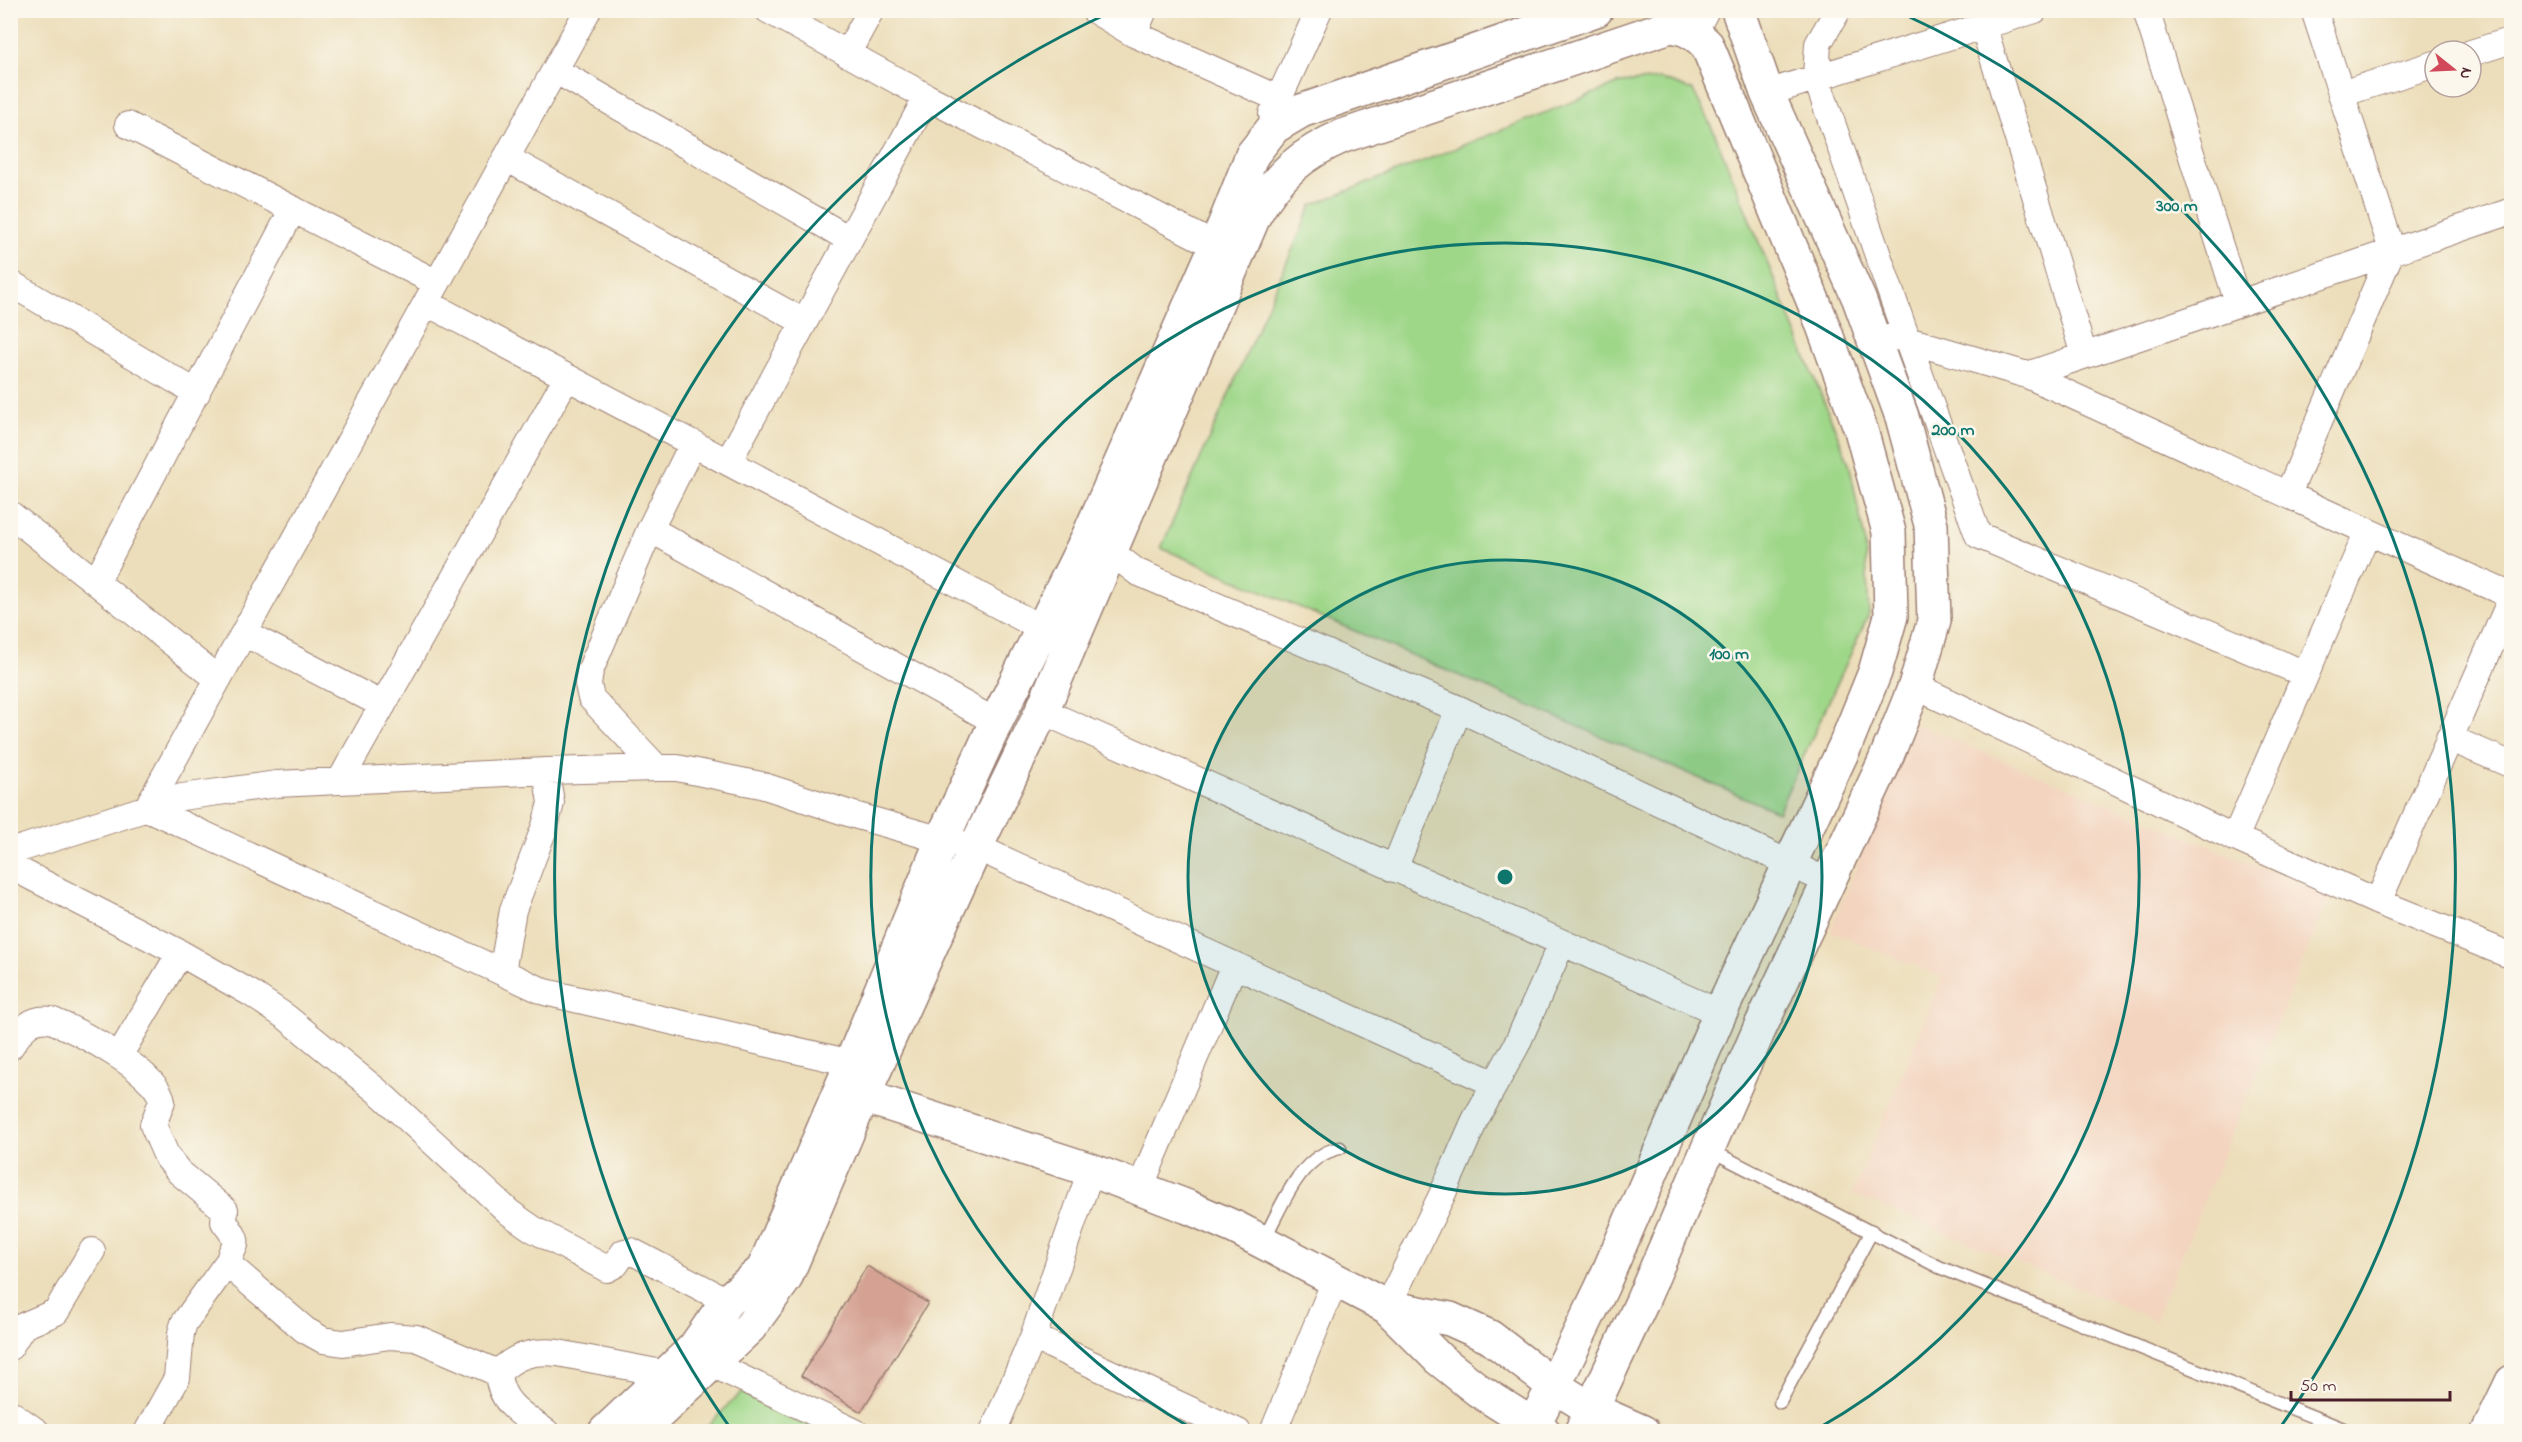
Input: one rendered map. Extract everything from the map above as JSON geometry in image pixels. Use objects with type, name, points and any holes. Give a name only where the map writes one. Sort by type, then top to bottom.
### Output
[{"type":"main road","points":[[605,1431],[694,1348],[727,1301],[763,1270],[942,840],[996,722],[1089,535],[1252,156],[1263,139],[1287,118],[1301,111],[1596,10]]},
{"type":"main road","points":[[1586,1420],[1641,1304],[1758,1030],[1884,763],[1915,686],[1934,621],[1931,525],[1902,417],[1859,299],[1767,93],[1738,10]]},
{"type":"main road","points":[[639,1431],[750,1327],[784,1278],[863,1096],[976,847],[1042,711],[1255,214],[1267,194],[1282,175],[1314,150],[1343,136],[1686,20],[1707,45],[1819,315],[1861,430],[1889,532],[1891,615],[1878,661],[1845,746],[1720,1013],[1602,1287],[1554,1386],[1536,1429],[1478,1390],[1439,1359],[1387,1307],[1336,1278],[1236,1228],[1091,1170],[863,1096]]},
{"type":"main road","points":[[1387,1307],[1450,1319],[1490,1337],[1554,1386],[1586,1420],[1642,1431]]},
{"type":"main road","points":[[2488,1431],[2511,1382]]},
{"type":"street","points":[[147,808],[588,10]]},
{"type":"street","points":[[768,10],[927,97],[1215,246]]},
{"type":"street","points":[[847,54],[870,10]]},
{"type":"street","points":[[1094,10],[1134,34],[1277,98]]},
{"type":"street","points":[[1134,34],[1144,10]]},
{"type":"street","points":[[1263,139],[1277,98],[1319,10]]},
{"type":"street","points":[[1838,10],[1818,44],[1816,77],[1906,339],[1978,535],[2305,674]]},
{"type":"street","points":[[1767,93],[1984,28],[2035,10]]},
{"type":"street","points":[[2146,10],[2238,303]]},
{"type":"street","points":[[2288,494],[2392,250],[2314,10]]},
{"type":"street","points":[[1984,28],[2084,355]]},
{"type":"street","points":[[2483,49],[2511,40]]},
{"type":"street","points":[[2341,94],[2423,68]]},
{"type":"street","points":[[555,70],[849,239]]},
{"type":"street","points":[[728,462],[927,97]]},
{"type":"street","points":[[128,125],[293,209],[567,377],[1043,629]]},
{"type":"street","points":[[506,158],[804,322]]},
{"type":"street","points":[[96,582],[293,209]]},
{"type":"street","points":[[2027,375],[2511,211]]},
{"type":"street","points":[[10,283],[197,393]]},
{"type":"street","points":[[1870,331],[1906,339],[2027,375],[2288,494],[2367,533],[2511,597],[2378,902]]},
{"type":"street","points":[[340,781],[567,377]]},
{"type":"street","points":[[657,768],[591,698],[588,684],[590,671],[650,529],[693,443]]},
{"type":"street","points":[[10,514],[218,679]]},
{"type":"street","points":[[650,529],[996,722]]},
{"type":"street","points":[[2235,838],[2367,533]]},
{"type":"street","points":[[1111,552],[1137,572],[1459,709],[1827,881]]},
{"type":"street","points":[[244,633],[383,705]]},
{"type":"street","points":[[1915,686],[2235,838],[2378,902],[2511,956]]},
{"type":"street","points":[[1394,869],[1459,709]]},
{"type":"street","points":[[1042,711],[1720,1013]]},
{"type":"street","points":[[2449,738],[2511,765]]},
{"type":"street","points":[[10,852],[182,797],[277,784],[546,771],[677,768],[761,785],[942,840],[976,847],[1495,1084]]},
{"type":"street","points":[[502,972],[513,910],[545,826],[551,803],[546,771]]},
{"type":"street","points":[[147,808],[545,992],[851,1063]]},
{"type":"street","points":[[10,866],[180,953],[252,994],[319,1043],[412,1121],[489,1196],[532,1229],[607,1269],[616,1264],[624,1252],[631,1251],[727,1301]]},
{"type":"street","points":[[1387,1307],[1495,1084],[1516,1046],[1562,943]]},
{"type":"street","points":[[119,1056],[180,953]]},
{"type":"street","points":[[1140,1188],[1234,965]]},
{"type":"street","points":[[10,1047],[30,1023],[44,1019],[59,1023],[119,1056],[137,1069],[161,1095],[161,1107],[153,1125],[172,1165],[225,1210],[224,1222],[234,1234],[236,1242],[230,1259],[184,1323],[177,1378],[147,1431]]},
{"type":"street","points":[[993,1431],[1033,1337],[1091,1170]]},
{"type":"street","points":[[10,1347],[23,1326],[56,1312],[92,1251]]},
{"type":"street","points":[[230,1259],[233,1268],[314,1336],[343,1343],[390,1336],[417,1338],[498,1373]]},
{"type":"street","points":[[1273,1431],[1336,1278]]},
{"type":"street","points":[[1033,1337],[1238,1431]]},
{"type":"street","points":[[498,1373],[509,1362],[520,1356],[546,1352],[667,1374]]},
{"type":"street","points":[[710,1363],[855,1431]]},
{"type":"street","points":[[498,1373],[501,1391],[506,1400],[546,1431]]},
{"type":"lane","points":[[1263,1242],[1301,1172],[1324,1152],[1340,1148]]},
{"type":"lane","points":[[1708,1149],[1939,1267],[2351,1431]]},
{"type":"lane","points":[[1780,1402],[1872,1231]]},
{"type":"shaded area","points":[[1915,724],[2330,896],[2155,1320],[1852,1194],[1942,977],[1830,931]]},
{"type":"green space","points":[[1661,79],[1693,90],[1714,132],[1849,463],[1865,541],[1869,614],[1778,812],[1161,548],[1312,205],[1620,83]]},
{"type":"green space","points":[[753,1381],[818,1431],[701,1432]]},
{"type":"building","points":[[867,1266],[928,1303],[861,1412],[801,1376]]}]
